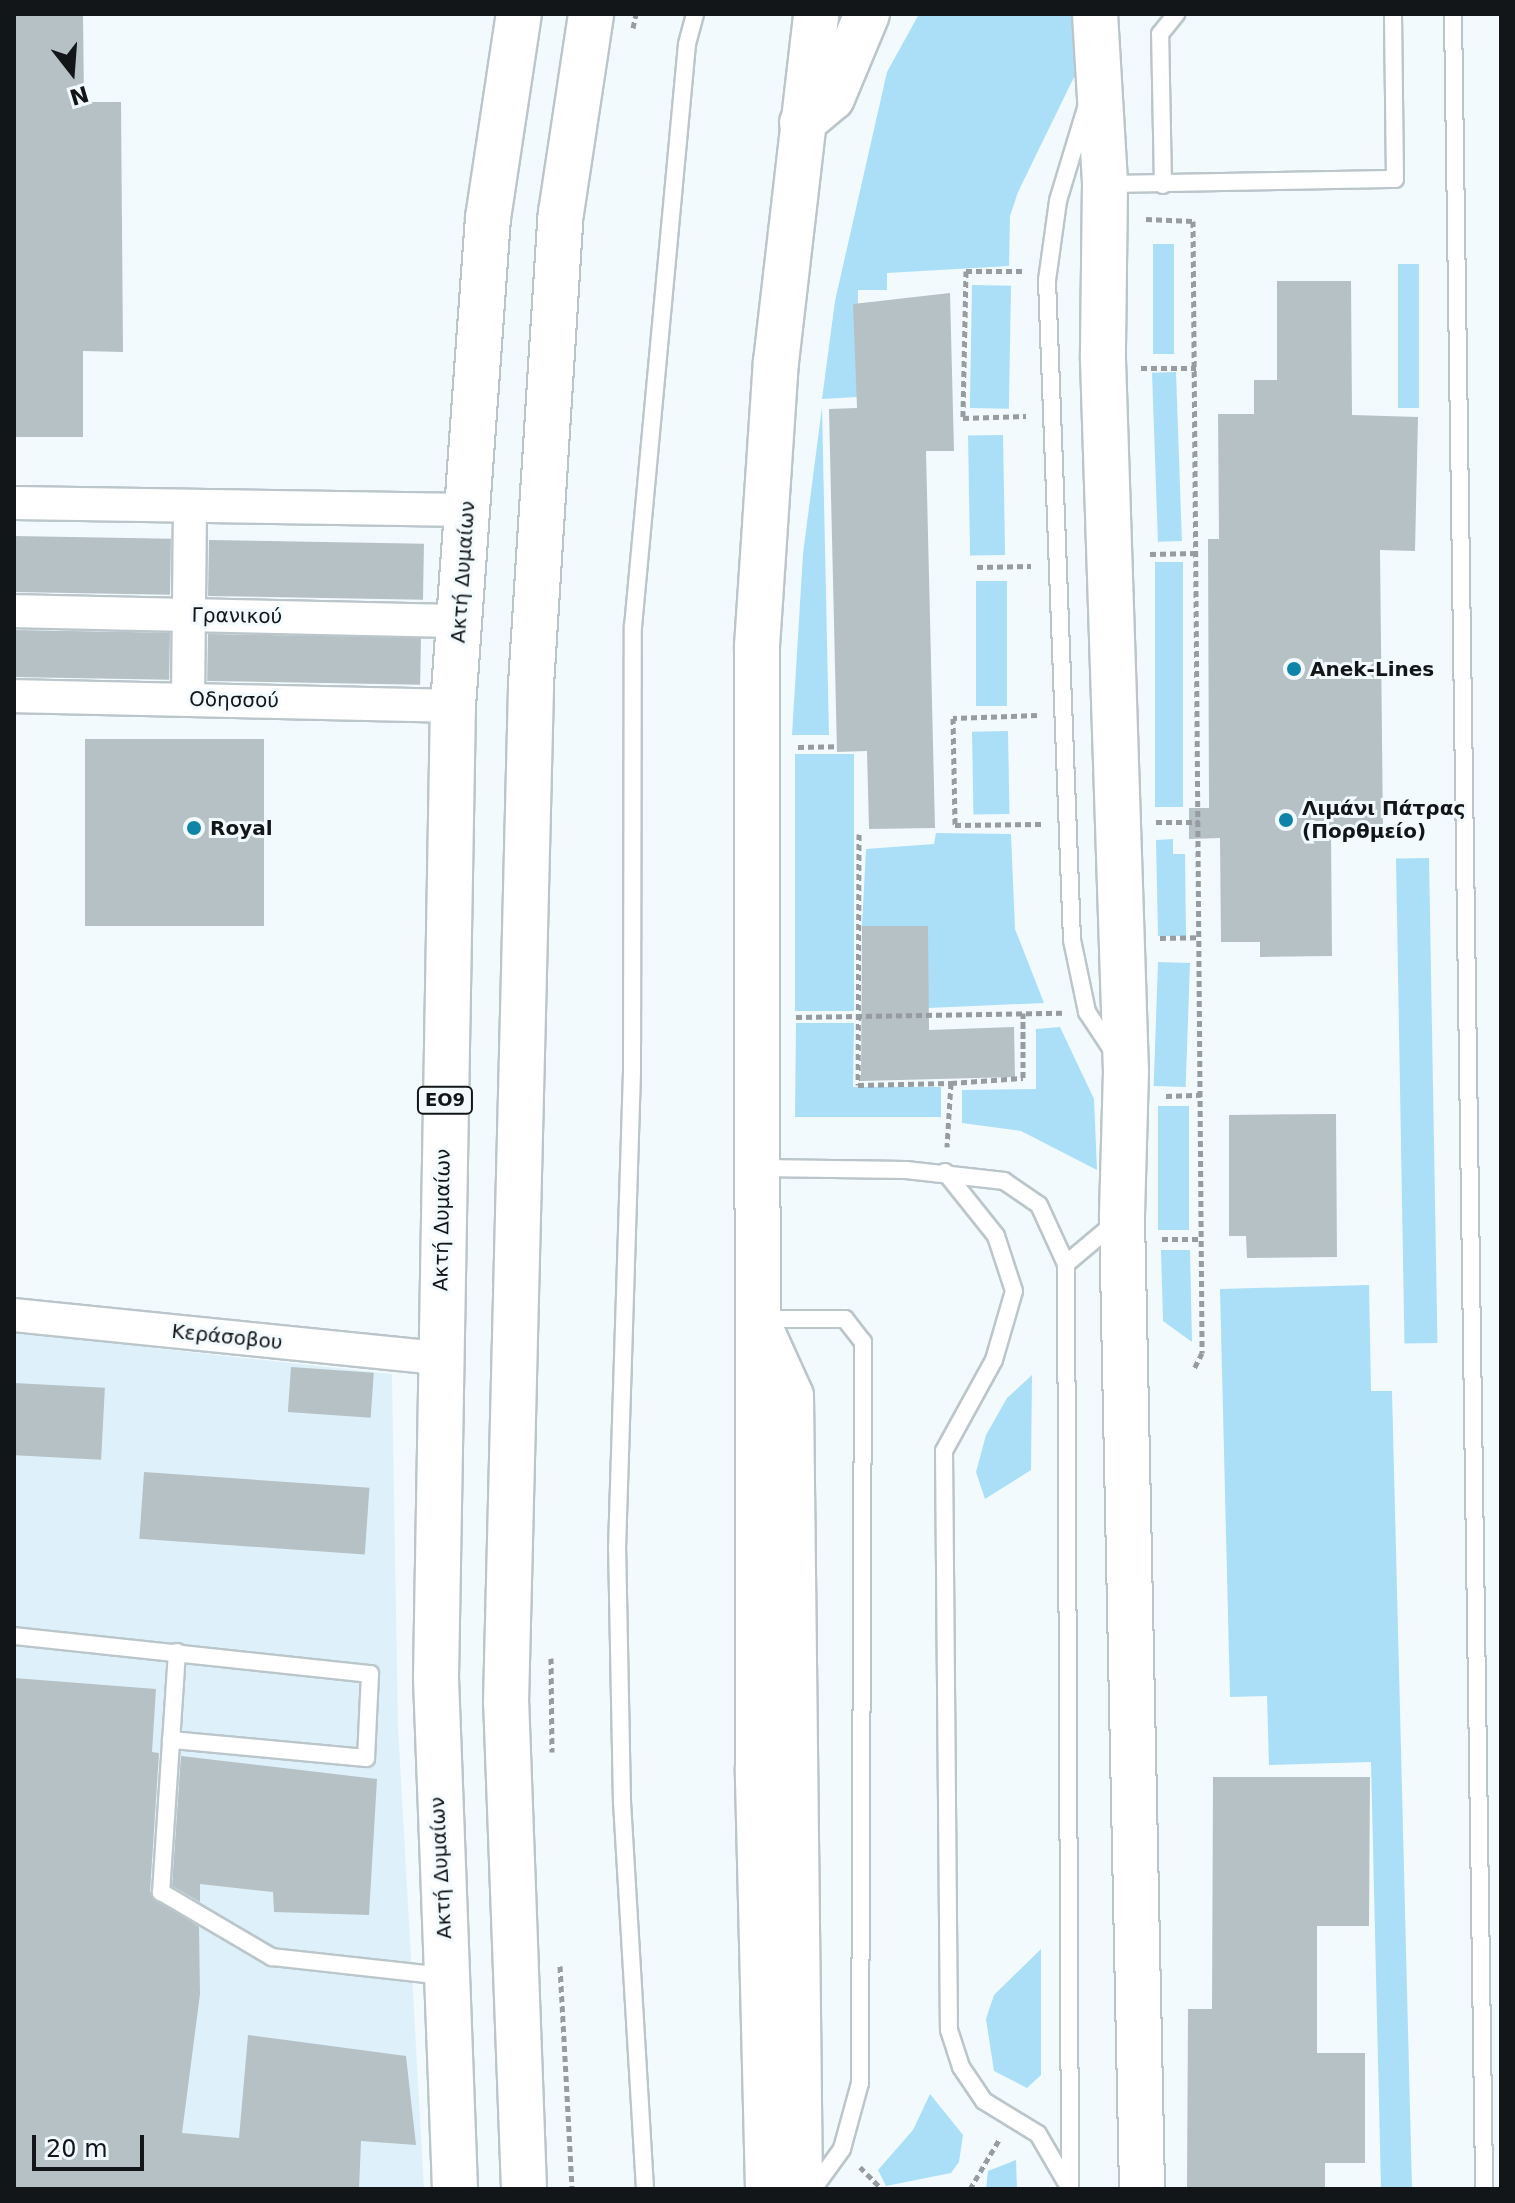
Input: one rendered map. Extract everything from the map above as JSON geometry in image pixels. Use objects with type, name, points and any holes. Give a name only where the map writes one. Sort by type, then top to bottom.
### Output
[{"type":"main road","name":"Ακτή Δυμαίων","points":[[455,2189],[436,1766],[439,1358],[453,706],[489,204],[519,14]]},
{"type":"main road","points":[[524,2189],[506,1703],[531,685],[561,213],[591,14]]},
{"type":"main road","points":[[768,2189],[754,1018],[762,552],[802,123],[816,14]]},
{"type":"main road","points":[[802,123],[832,98],[867,14]]},
{"type":"main road","points":[[1095,14],[1096,80],[1105,194],[1103,368],[1126,1071],[1122,1218],[1142,2189]]},
{"type":"main road","points":[[756,1319],[791,1396],[800,2189]]},
{"type":"street","points":[[14,503],[467,510]]},
{"type":"street","points":[[188,699],[190,506]]},
{"type":"street","name":"Γρανικού","points":[[14,611],[460,621]]},
{"type":"street","name":"Οδησσού","points":[[14,696],[453,706]]},
{"type":"street","name":"Κεράσοβου","points":[[14,1315],[439,1358]]},
{"type":"lane","points":[[645,2189],[622,1803],[617,1549],[632,1070],[633,627],[687,44],[695,14]]},
{"type":"lane","points":[[1163,185],[1160,34],[1176,14]]},
{"type":"lane","points":[[1105,194],[1163,185],[1395,179],[1393,14]]},
{"type":"lane","points":[[1453,14],[1484,2189]]},
{"type":"lane","points":[[1096,80],[1069,156],[1048,271],[1072,940],[1087,1012],[1126,1071]]},
{"type":"lane","points":[[755,1168],[945,1172],[1024,1190],[1039,1205],[1066,1264],[1070,2189]]},
{"type":"lane","points":[[945,1172],[996,1236],[1014,1291],[994,1360],[944,1451],[949,2030],[961,2067],[984,2101],[1038,2134],[1070,2189]]},
{"type":"lane","points":[[1066,1264],[1122,1218]]},
{"type":"lane","points":[[756,1319],[845,1319],[863,1342],[860,2083],[842,2149],[813,2189]]},
{"type":"lane","points":[[14,1636],[370,1674],[366,1758],[171,1740]]},
{"type":"lane","points":[[177,1652],[161,1892],[272,1957],[447,1976]]},
{"type":"path","points":[[631,38],[636,14]]},
{"type":"path","points":[[1105,194],[1146,202],[1146,221],[1193,221],[1202,1353],[1194,1369]]},
{"type":"path","points":[[1048,271],[966,271],[963,418],[1055,415]]},
{"type":"path","points":[[1103,368],[1196,368]]},
{"type":"path","points":[[977,567],[1060,566]]},
{"type":"path","points":[[1064,715],[953,718],[953,733],[955,825],[1066,824]]},
{"type":"path","points":[[859,834],[858,1085],[1023,1078],[1023,1013]]},
{"type":"path","points":[[754,1018],[1087,1012]]},
{"type":"path","points":[[945,1172],[951,1083]]},
{"type":"path","points":[[551,1647],[552,1765]]},
{"type":"path","points":[[559,1954],[572,2189]]},
{"type":"path","points":[[970,2189],[1014,2119]]},
{"type":"shaded area","points":[[919,14],[1080,14],[1078,69],[1018,192],[1010,216],[1009,266],[887,273],[887,290],[858,290],[857,397],[822,399],[835,301],[887,72]]},
{"type":"shaded area","points":[[1153,244],[1174,244],[1174,354],[1153,354]]},
{"type":"shaded area","points":[[1398,264],[1419,264],[1419,408],[1398,408]]},
{"type":"shaded area","points":[[972,285],[1011,286],[1009,409],[970,408]]},
{"type":"shaded area","points":[[1176,372],[1182,541],[1158,542],[1152,373]]},
{"type":"shaded area","points":[[822,407],[829,735],[792,735],[803,554]]},
{"type":"shaded area","points":[[1003,435],[1005,555],[970,556],[968,436]]},
{"type":"shaded area","points":[[1155,562],[1183,562],[1183,807],[1155,807]]},
{"type":"shaded area","points":[[976,581],[1007,581],[1007,706],[976,706]]},
{"type":"shaded area","points":[[1008,731],[1009,814],[973,815],[972,732]]},
{"type":"shaded area","points":[[795,754],[854,754],[854,1011],[795,1011]]},
{"type":"shaded area","points":[[936,833],[1011,834],[1015,929],[1044,1003],[928,1008],[927,926],[862,926],[866,849],[934,844]]},
{"type":"shaded area","points":[[1173,839],[1173,854],[1185,854],[1186,936],[1158,936],[1156,840]]},
{"type":"shaded area","points":[[1429,858],[1437,1343],[1404,1344],[1396,859]]},
{"type":"shaded area","points":[[1158,962],[1190,963],[1186,1087],[1154,1086]]},
{"type":"shaded area","points":[[796,1023],[854,1023],[853,1087],[941,1087],[941,1117],[795,1117]]},
{"type":"shaded area","points":[[1060,1027],[1094,1099],[1097,1170],[1021,1131],[962,1123],[962,1090],[1036,1089],[1036,1029]]},
{"type":"shaded area","points":[[1158,1106],[1189,1106],[1189,1230],[1158,1230]]},
{"type":"shaded area","points":[[1161,1250],[1190,1250],[1192,1342],[1163,1321]]},
{"type":"shaded area","points":[[1369,1285],[1371,1391],[1392,1391],[1412,2189],[1381,2189],[1371,1762],[1269,1765],[1267,1696],[1230,1697],[1220,1289]]},
{"type":"shaded area","points":[[14,1327],[145,1338],[145,1347],[392,1374],[398,1726],[424,2189],[14,2189]]},
{"type":"shaded area","points":[[1032,1375],[1031,1470],[985,1499],[976,1472],[986,1435],[1007,1398]]},
{"type":"shaded area","points":[[1041,1949],[1041,2075],[1027,2088],[994,2071],[986,2019],[994,1995]]},
{"type":"shaded area","points":[[930,2094],[963,2135],[959,2162],[951,2173],[886,2186],[878,2170],[913,2130]]},
{"type":"shaded area","points":[[1016,2160],[1017,2189],[986,2189],[988,2171]]},
{"type":"building","points":[[14,14],[83,14],[84,102],[121,102],[123,352],[83,351],[83,437],[14,437]]},
{"type":"building","name":"Λιμάνι Πάτρας (Πορθμείο)","points":[[1277,281],[1351,281],[1352,415],[1418,417],[1415,551],[1380,550],[1383,832],[1331,833],[1332,956],[1260,957],[1260,942],[1221,942],[1220,838],[1189,839],[1189,808],[1209,808],[1208,539],[1219,539],[1218,414],[1254,414],[1254,380],[1277,380]]},
{"type":"building","points":[[950,293],[954,451],[926,451],[935,828],[869,829],[867,751],[837,752],[829,409],[857,408],[853,304]]},
{"type":"building","points":[[14,536],[171,539],[170,595],[14,592]]},
{"type":"building","points":[[209,540],[424,544],[423,600],[208,596]]},
{"type":"building","points":[[14,630],[170,633],[169,680],[14,677]]},
{"type":"building","points":[[208,634],[421,638],[420,685],[207,681]]},
{"type":"building","points":[[85,739],[264,739],[264,926],[85,926]]},
{"type":"building","points":[[862,926],[928,926],[929,1030],[1014,1027],[1015,1077],[861,1081]]},
{"type":"building","points":[[1336,1114],[1337,1257],[1247,1258],[1246,1236],[1229,1236],[1229,1115]]},
{"type":"building","points":[[291,1367],[374,1373],[371,1418],[288,1412]]},
{"type":"building","points":[[14,1383],[105,1388],[101,1460],[14,1455]]},
{"type":"building","points":[[144,1472],[369,1488],[365,1555],[139,1539]]},
{"type":"building","points":[[14,1678],[156,1689],[152,1752],[159,1753],[150,1892],[199,1927],[200,1994],[182,2133],[239,2138],[248,2035],[406,2056],[416,2145],[361,2141],[359,2189],[14,2189]]},
{"type":"building","points":[[181,1756],[377,1779],[369,1915],[274,1912],[273,1892],[200,1884],[200,1902],[172,1886]]},
{"type":"building","points":[[1213,1777],[1370,1777],[1369,1926],[1317,1926],[1317,2053],[1365,2053],[1365,2163],[1325,2163],[1325,2189],[1187,2189],[1188,2009],[1212,2009]]},
{"type":"place","name":"Anek-Lines","points":[[1294,669]]},
{"type":"place","name":"Λιμάνι Πάτρας (Πορθμείο)","points":[[1286,820]]},
{"type":"place","name":"Royal","points":[[194,828]]}]
